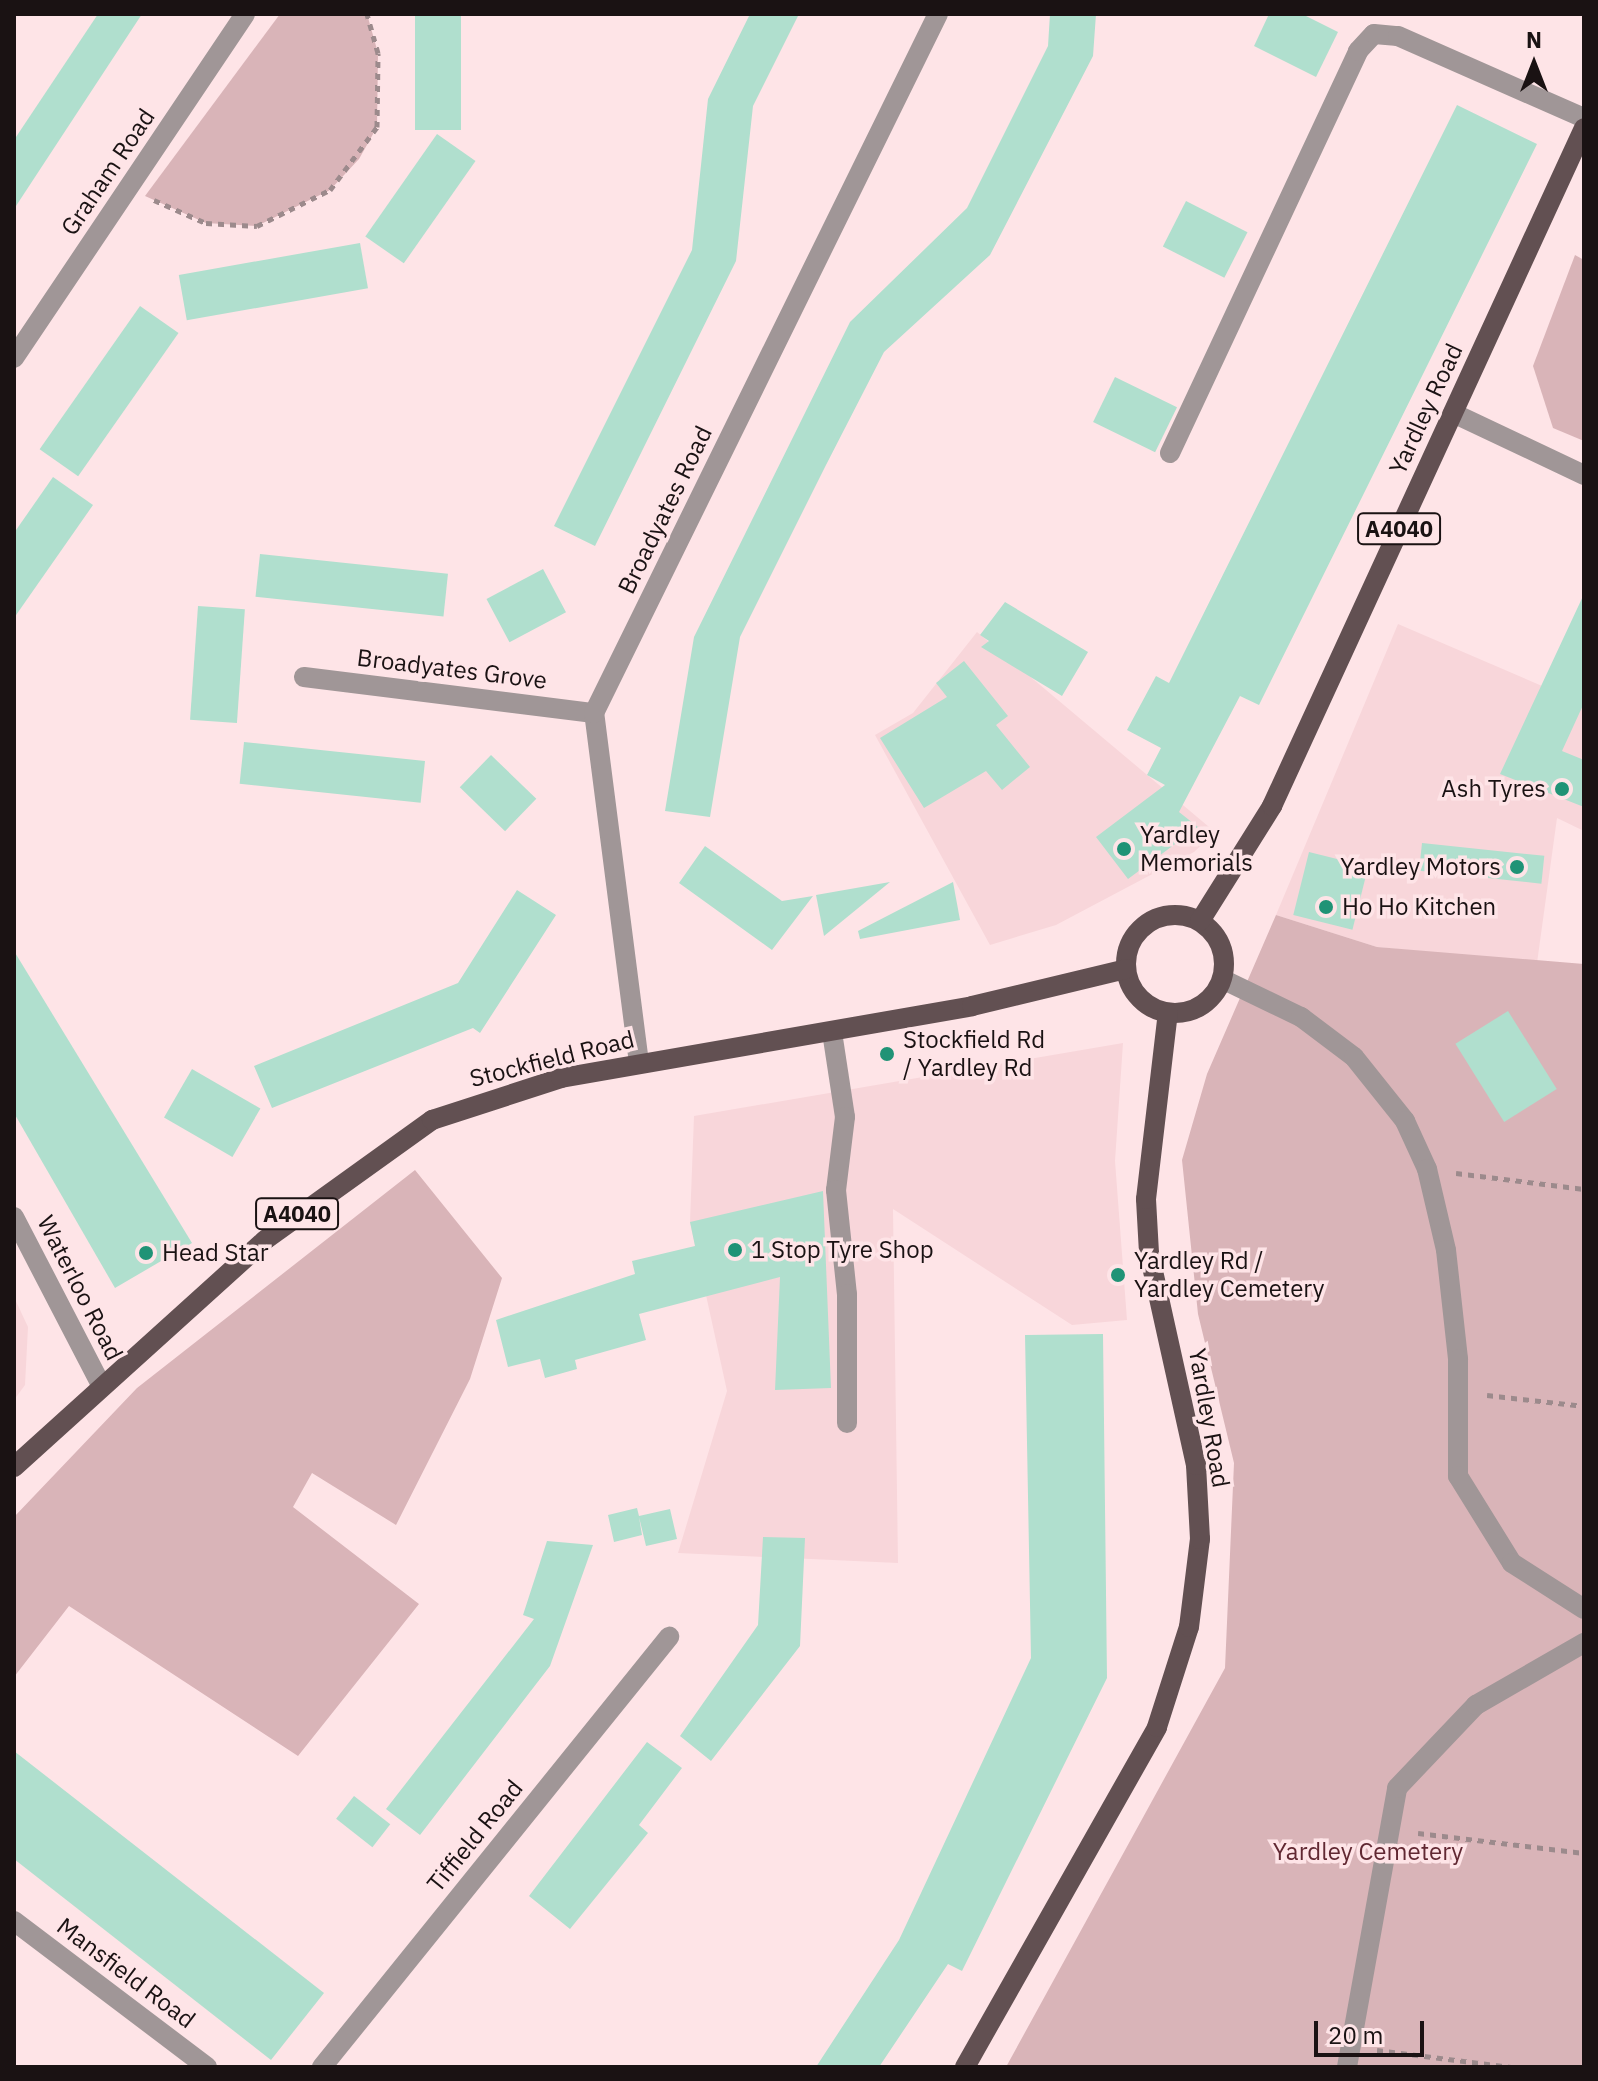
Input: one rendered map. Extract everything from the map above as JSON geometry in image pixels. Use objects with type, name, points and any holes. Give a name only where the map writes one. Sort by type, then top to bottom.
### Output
[{"type":"main road","name":"Yardley Road","points":[[1200,921],[1272,806],[1584,128]]},
{"type":"main road","points":[[1184,915],[1200,921],[1223,955],[1222,979],[1195,1009],[1168,1013],[1138,997],[1126,969],[1132,940],[1151,921],[1184,915]]},
{"type":"main road","name":"Stockfield Road","points":[[14,1467],[100,1383],[265,1240],[369,1158],[432,1120],[493,1096],[639,1063],[832,1032],[1126,969]]},
{"type":"main road","name":"Yardley Road","points":[[965,2067],[1157,1727],[1189,1627],[1200,1539],[1196,1465],[1149,1253],[1146,1199],[1168,1013]]},
{"type":"street","name":"Graham Road","points":[[14,358],[245,14]]},
{"type":"street","name":"Broadyates Road","points":[[594,713],[938,14]]},
{"type":"street","points":[[1170,453],[1358,51],[1374,34],[1398,36],[1584,118]]},
{"type":"street","points":[[1453,413],[1584,475]]},
{"type":"street","name":"Broadyates Grove","points":[[304,677],[594,713]]},
{"type":"street","points":[[594,713],[639,1063]]},
{"type":"street","points":[[1222,979],[1301,1017],[1354,1057],[1405,1121],[1427,1169],[1446,1250],[1458,1392],[1458,1476],[1512,1563],[1584,1609]]},
{"type":"street","points":[[832,1032],[845,1117],[836,1190],[847,1294],[847,1423]]},
{"type":"street","name":"Waterloo Road","points":[[14,1217],[100,1383]]},
{"type":"street","name":"Tiffield Road","points":[[322,2067],[669,1637]]},
{"type":"street","points":[[1349,2057],[1385,1829],[1397,1788],[1476,1705],[1584,1643]]},
{"type":"street","name":"Mansfield Road","points":[[14,1921],[207,2067]]},
{"type":"path","points":[[129,189],[206,223],[257,226],[330,190],[377,127],[378,53],[367,14]]},
{"type":"path","points":[[1427,1169],[1584,1189]]},
{"type":"path","points":[[1458,1392],[1584,1406]]},
{"type":"path","points":[[1385,1829],[1584,1853]]},
{"type":"path","points":[[1349,2057],[1511,2067]]},
{"type":"shaded area","points":[[1398,624],[1584,704],[1584,831],[1557,818],[1537,963],[1377,947],[1276,915]]},
{"type":"shaded area","points":[[977,632],[1215,832],[1194,852],[1056,925],[990,945],[875,735],[913,713]]},
{"type":"shaded area","points":[[1123,1043],[1115,1161],[1127,1320],[1072,1325],[893,1209],[898,1563],[678,1553],[727,1391],[690,1222],[694,1116]]},
{"type":"shaded area","points":[[14,1297],[28,1327],[25,1385],[14,1400]]},
{"type":"green space","points":[[280,14],[367,14],[378,53],[377,127],[359,159],[330,190],[257,226],[206,223],[145,196]]},
{"type":"green space","points":[[1575,255],[1584,260],[1584,441],[1553,428],[1533,366]]},
{"type":"green space","name":"Yardley Cemetery","points":[[1276,915],[1377,947],[1584,964],[1584,2067],[1006,2067],[1225,1668],[1234,1463],[1198,1314],[1182,1160],[1207,1074]]},
{"type":"green space","points":[[415,1170],[502,1278],[470,1379],[396,1525],[312,1473],[293,1507],[419,1604],[298,1756],[69,1606],[14,1677],[14,1517],[137,1388]]},
{"type":"building","points":[[98,14],[142,14],[14,209],[14,140]]},
{"type":"building","points":[[415,14],[461,14],[461,130],[415,130]]},
{"type":"building","points":[[750,14],[799,14],[753,106],[736,261],[595,546],[554,526],[692,250],[708,99]]},
{"type":"building","points":[[1050,14],[1096,14],[1093,56],[990,255],[884,352],[826,465],[740,637],[710,817],[665,811],[694,637],[850,322],[967,208],[1048,46]]},
{"type":"building","points":[[1269,14],[1302,14],[1338,32],[1316,77],[1254,46]]},
{"type":"building","points":[[1457,105],[1537,144],[1259,705],[1240,696],[1179,812],[1198,827],[1128,879],[1096,837],[1165,785],[1147,775],[1161,748],[1127,730],[1156,676],[1169,683]]},
{"type":"building","points":[[437,134],[476,161],[404,263],[365,236]]},
{"type":"building","points":[[1186,201],[1247,232],[1224,278],[1163,246]]},
{"type":"building","points":[[360,243],[368,288],[187,320],[179,275]]},
{"type":"building","points":[[140,306],[179,333],[78,476],[40,449]]},
{"type":"building","points":[[1115,377],[1177,407],[1155,452],[1093,422]]},
{"type":"building","points":[[53,477],[93,505],[14,618],[14,533]]},
{"type":"building","points":[[260,554],[448,574],[443,617],[256,597]]},
{"type":"building","points":[[543,569],[566,612],[509,642],[486,599]]},
{"type":"building","points":[[1584,594],[1584,703],[1562,751],[1584,760],[1584,807],[1500,774]]},
{"type":"building","points":[[1005,602],[1088,652],[1062,696],[981,647],[989,641],[980,635]]},
{"type":"building","points":[[198,606],[245,609],[237,723],[190,720]]},
{"type":"building","points":[[964,661],[1008,716],[996,725],[1030,767],[1002,790],[986,771],[924,808],[880,738],[947,697],[936,683]]},
{"type":"building","points":[[244,742],[425,761],[421,803],[240,784]]},
{"type":"building","points":[[491,755],[536,799],[505,831],[460,787]]},
{"type":"building","points":[[1422,843],[1544,856],[1541,884],[1419,871]]},
{"type":"building","points":[[705,846],[782,901],[813,896],[772,950],[679,883]]},
{"type":"building","points":[[1309,852],[1368,867],[1352,930],[1293,915]]},
{"type":"building","points":[[890,882],[824,936],[816,895]]},
{"type":"building","points":[[953,882],[960,920],[860,939],[858,931]]},
{"type":"building","points":[[517,890],[556,915],[480,1033],[473,1028],[272,1108],[254,1066],[458,983]]},
{"type":"building","points":[[14,951],[192,1243],[115,1288],[14,1113]]},
{"type":"building","points":[[1508,1011],[1557,1089],[1504,1122],[1455,1044]]},
{"type":"building","points":[[192,1069],[260,1108],[232,1157],[164,1117]]},
{"type":"building","points":[[823,1191],[831,1388],[775,1390],[780,1277],[639,1314],[646,1340],[575,1360],[577,1369],[545,1378],[540,1359],[508,1367],[496,1320],[635,1274],[632,1261],[695,1246],[690,1222]]},
{"type":"building","points":[[1103,1334],[1107,1678],[962,1971],[948,1964],[879,2067],[816,2067],[899,1940],[1031,1658],[1025,1335]]},
{"type":"building","points":[[637,1508],[639,1516],[670,1509],[677,1539],[646,1546],[639,1517],[642,1535],[614,1542],[608,1515]]},
{"type":"building","points":[[763,1537],[805,1538],[800,1646],[711,1761],[680,1736],[758,1625]]},
{"type":"building","points":[[547,1541],[593,1545],[550,1666],[420,1835],[386,1809],[534,1619],[523,1615]]},
{"type":"building","points":[[647,1742],[682,1768],[639,1825],[648,1833],[570,1929],[529,1896]]},
{"type":"building","points":[[14,1751],[324,1993],[271,2060],[14,1859]]},
{"type":"building","points":[[354,1796],[390,1824],[372,1847],[336,1819]]},
{"type":"place","name":"Ash Tyres","points":[[1562,789]]},
{"type":"place","name":"Yardley Memorials","points":[[1124,849]]},
{"type":"place","name":"Yardley Motors","points":[[1517,867]]},
{"type":"place","name":"Ho Ho Kitchen","points":[[1326,907]]},
{"type":"place","name":"Stockfield Rd / Yardley Rd","points":[[887,1054]]},
{"type":"place","name":"1 Stop Tyre Shop","points":[[735,1250]]},
{"type":"place","name":"Head Star","points":[[146,1253]]},
{"type":"place","name":"Yardley Rd / Yardley Cemetery","points":[[1118,1275]]}]
